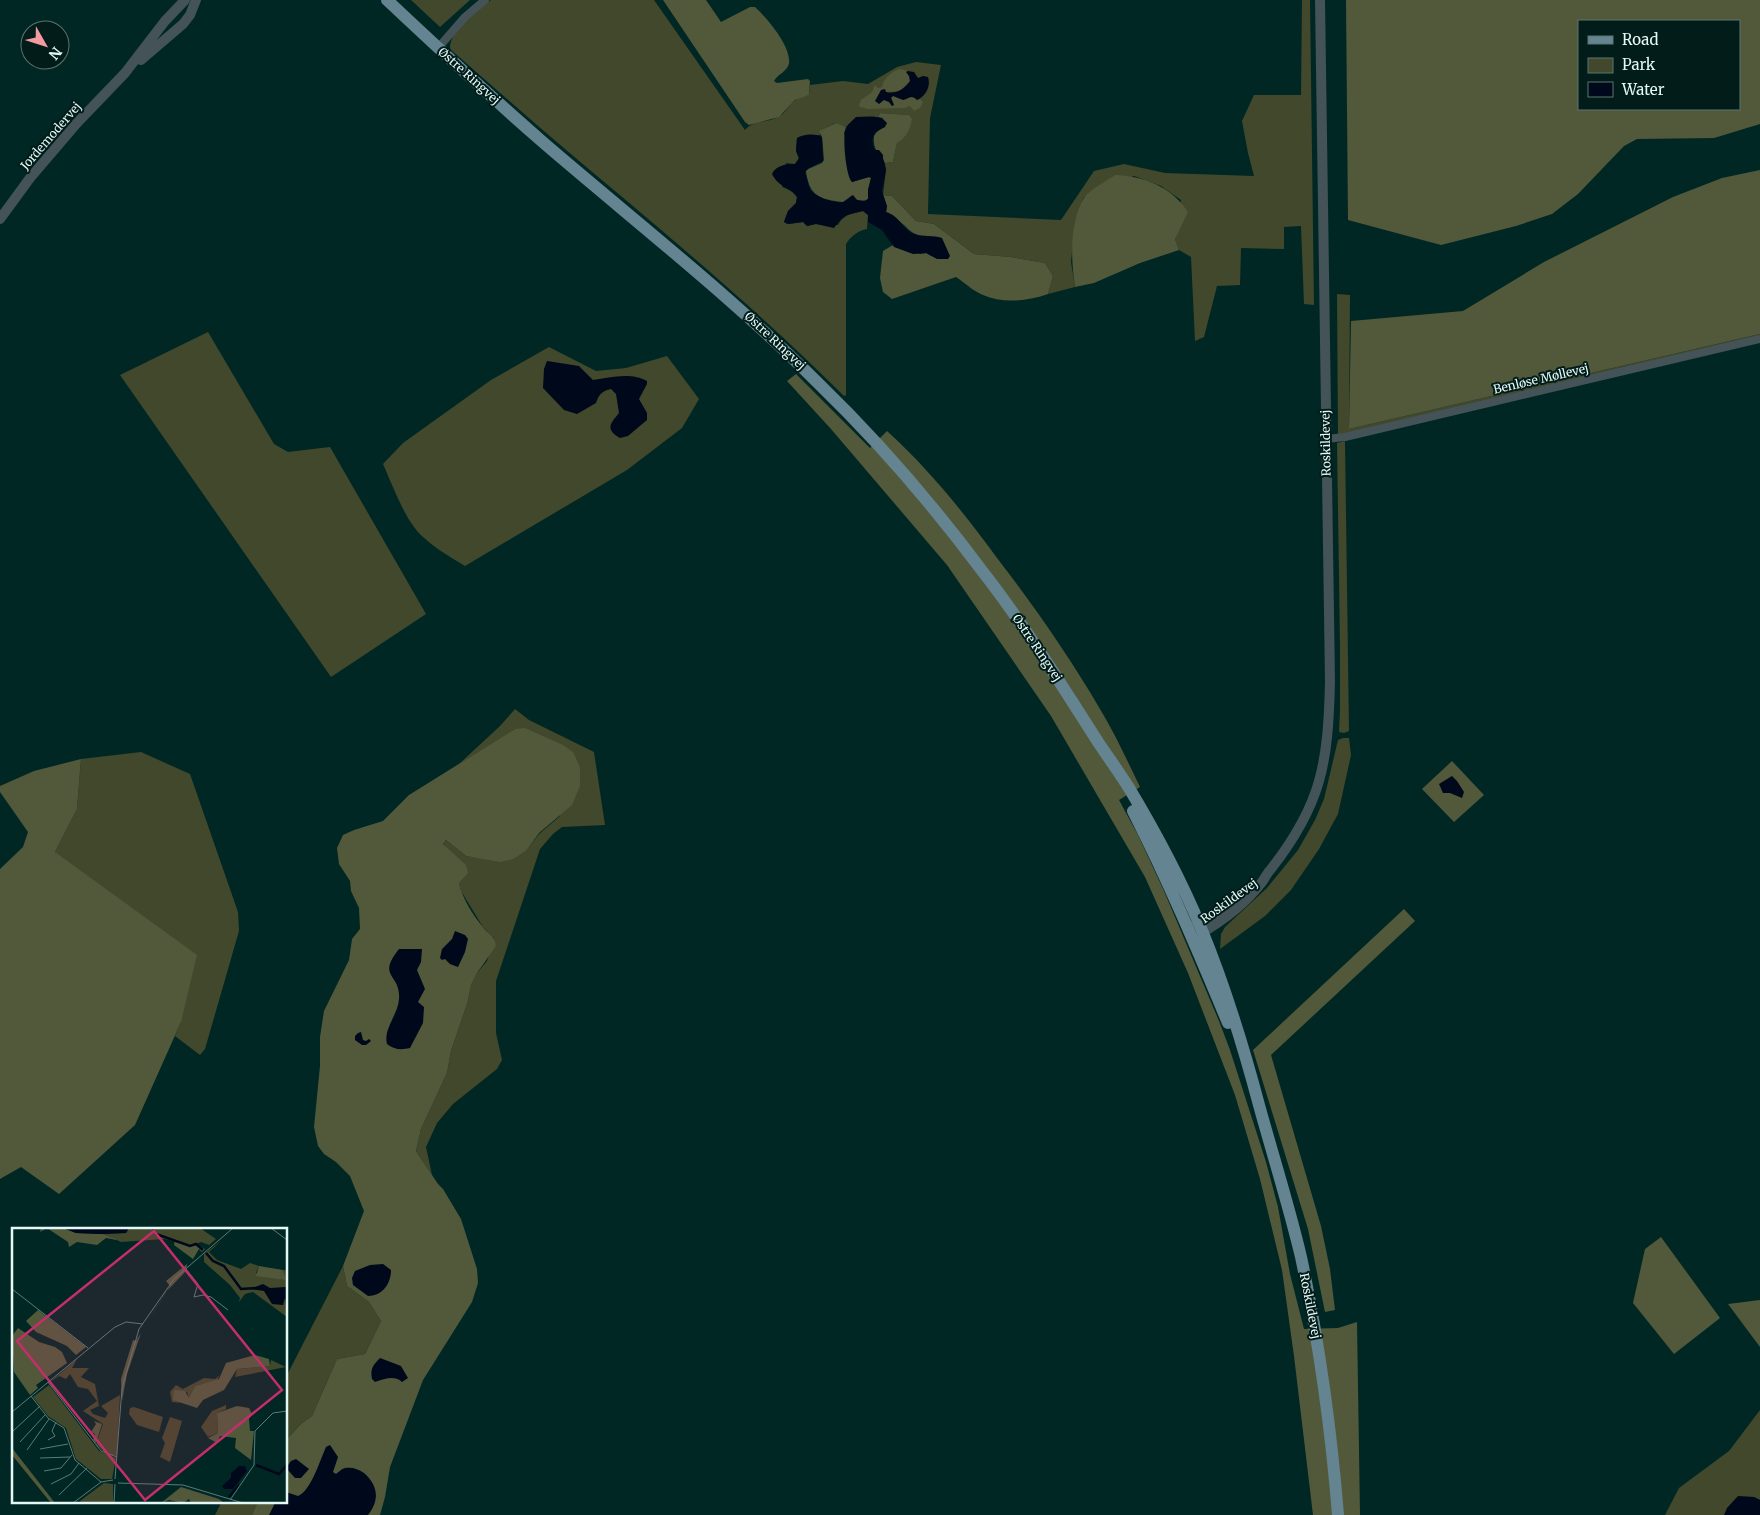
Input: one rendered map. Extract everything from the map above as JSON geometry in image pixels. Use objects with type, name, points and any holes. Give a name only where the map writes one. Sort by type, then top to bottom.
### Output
[{"type":"main road","name":"Østre Ringvej","points":[[387,0],[545,143],[733,302],[787,352],[851,416],[926,499],[985,574],[1043,656],[1144,814],[1177,877],[1196,930]]},
{"type":"main road","name":"Roskildevej","points":[[1196,930],[1258,1102],[1288,1207],[1313,1319],[1333,1451],[1338,1515]]},
{"type":"street","name":"Jordemodervej","points":[[0,219],[30,178],[125,73],[165,21],[186,0]]},
{"type":"street","name":"Jordemodervej","points":[[125,73],[183,24],[190,15],[196,0]]},
{"type":"street","points":[[438,48],[465,17],[486,0]]},
{"type":"street","name":"Roskildevej","points":[[1196,930],[1229,914],[1250,895],[1296,836],[1311,807],[1322,774],[1325,755],[1330,682],[1320,0]]},
{"type":"street","name":"Benløse Møllevej","points":[[1326,440],[1760,339]]},
{"type":"green space","points":[[411,0],[470,0],[440,27]]},
{"type":"green space","points":[[491,0],[654,0],[745,130],[756,123],[774,119],[782,114],[797,99],[809,95],[810,85],[843,81],[868,84],[897,67],[916,62],[941,65],[930,118],[928,214],[1061,220],[1094,171],[1124,164],[1165,173],[1254,176],[1242,121],[1254,95],[1301,95],[1302,0],[1310,0],[1314,305],[1304,304],[1301,226],[1284,227],[1284,249],[1241,248],[1240,285],[1217,286],[1204,337],[1195,341],[1191,257],[1179,250],[1175,239],[1181,200],[1161,186],[1134,176],[1084,197],[1075,222],[1071,262],[1075,287],[1048,294],[1053,276],[1045,263],[1011,257],[974,254],[934,224],[916,221],[892,196],[883,195],[885,163],[893,162],[897,143],[908,115],[880,113],[878,117],[856,117],[846,127],[835,123],[820,131],[820,135],[797,138],[796,151],[799,159],[795,164],[786,163],[782,187],[792,191],[797,197],[796,203],[788,211],[784,222],[787,224],[803,222],[807,226],[815,224],[838,225],[842,219],[852,214],[863,211],[868,215],[867,229],[855,234],[846,244],[846,395],[844,396],[742,300],[550,137],[450,49],[454,34],[459,27]]},
{"type":"green space","points":[[663,0],[706,0],[721,22],[750,7],[755,7],[777,33],[789,56],[788,66],[774,81],[777,83],[808,79],[810,81],[809,95],[795,100],[779,117],[749,125],[745,122]]},
{"type":"green space","points":[[1346,0],[1760,0],[1760,124],[1714,138],[1637,139],[1624,146],[1578,194],[1552,214],[1516,226],[1441,245],[1348,220]]},
{"type":"green space","points":[[900,69],[908,71],[906,72],[910,81],[900,91],[886,92],[884,100],[892,106],[894,104],[891,98],[893,96],[902,99],[914,97],[923,102],[920,108],[914,111],[910,106],[905,108],[868,109],[860,107],[861,100],[872,92],[875,85],[878,88],[882,87],[888,76]]},
{"type":"green space","points":[[880,113],[909,115],[912,119],[907,133],[897,143],[893,162],[885,163],[874,145],[875,134],[885,127],[883,118],[878,117]]},
{"type":"green space","points":[[836,123],[846,127],[844,133],[852,182],[871,178],[868,199],[864,201],[851,196],[843,202],[821,198],[810,187],[806,170],[822,163],[824,160],[822,137],[819,131]]},
{"type":"green space","points":[[1760,170],[1760,334],[1349,429],[1351,321],[1463,311],[1544,262],[1673,197],[1722,178]]},
{"type":"green space","points":[[1115,175],[1136,178],[1156,184],[1181,203],[1188,212],[1175,239],[1179,250],[1140,263],[1094,283],[1075,287],[1072,241],[1079,208],[1086,195]]},
{"type":"green space","points":[[883,195],[892,196],[916,221],[934,224],[974,254],[1011,257],[1045,263],[1053,276],[1048,294],[1024,300],[999,300],[979,293],[956,277],[892,299],[883,292],[880,278],[883,251],[893,245],[920,254],[927,253],[931,256],[922,236],[912,232],[886,212],[887,207]]},
{"type":"green space","points":[[1337,294],[1350,295],[1349,429],[1760,334],[1760,338],[1349,434],[1338,434]]},
{"type":"green space","points":[[208,332],[274,444],[288,452],[330,447],[426,614],[331,677],[120,375]]},
{"type":"green space","points":[[549,347],[596,371],[626,368],[667,356],[699,399],[682,428],[627,470],[465,566],[433,545],[417,530],[400,503],[383,464],[403,443],[491,380]]},
{"type":"green space","points":[[796,374],[870,448],[887,431],[959,508],[1051,632],[1088,689],[1121,747],[1140,787],[1119,800],[1138,835],[1164,891],[1230,1050],[1266,1162],[1278,1207],[1290,1274],[1304,1329],[1338,1328],[1357,1322],[1360,1515],[1313,1515],[1282,1270],[1260,1179],[1235,1095],[1188,973],[1145,877],[1051,716],[947,565],[831,429],[787,381]]},
{"type":"green space","points":[[1345,441],[1349,731],[1344,733],[1339,732],[1340,645],[1337,443]]},
{"type":"green space","points":[[515,709],[529,720],[594,752],[605,825],[562,827],[540,849],[496,981],[496,1033],[502,1060],[497,1069],[453,1104],[437,1123],[426,1147],[432,1175],[416,1151],[421,1129],[447,1073],[451,1051],[468,1001],[471,985],[477,973],[487,961],[494,938],[483,927],[461,891],[452,854],[443,844],[446,840],[466,856],[482,858],[527,850],[539,834],[560,816],[515,729],[459,764],[500,726]]},
{"type":"green space","points":[[525,728],[563,745],[573,752],[580,767],[580,786],[572,805],[539,833],[527,850],[513,859],[500,862],[466,856],[446,840],[443,844],[466,865],[468,873],[459,883],[463,894],[475,917],[493,937],[496,946],[471,985],[468,1001],[451,1051],[447,1073],[421,1129],[416,1151],[443,1189],[461,1219],[477,1269],[478,1283],[472,1302],[423,1380],[390,1467],[380,1515],[252,1515],[258,1502],[288,1502],[288,1438],[312,1416],[337,1359],[365,1354],[381,1321],[369,1302],[347,1286],[343,1266],[364,1211],[350,1176],[336,1162],[324,1154],[318,1146],[314,1127],[320,1066],[320,1037],[324,1011],[349,960],[352,939],[360,929],[359,908],[351,891],[350,881],[339,864],[337,848],[343,835],[383,821],[409,795],[515,729]]},
{"type":"green space","points":[[1349,738],[1351,755],[1338,814],[1319,849],[1291,890],[1265,916],[1220,949],[1221,934],[1225,927],[1267,888],[1298,850],[1315,820],[1324,799],[1338,740]]},
{"type":"green space","points":[[141,752],[190,774],[238,912],[239,931],[205,1049],[200,1055],[175,1036],[181,1022],[55,852],[77,809],[81,759]]},
{"type":"green space","points":[[81,759],[77,809],[55,852],[197,955],[181,1022],[135,1125],[59,1194],[21,1167],[0,1179],[0,869],[23,847],[28,832],[0,792],[0,786],[34,771]]},
{"type":"green space","points":[[1452,761],[1484,795],[1454,822],[1422,789]]},
{"type":"green space","points":[[1404,909],[1415,921],[1271,1055],[1321,1226],[1330,1269],[1335,1310],[1325,1312],[1308,1229],[1253,1050]]},
{"type":"green space","points":[[1661,1237],[1720,1318],[1674,1354],[1633,1303],[1645,1249]]},
{"type":"green space","points":[[343,1266],[347,1286],[369,1302],[381,1321],[365,1354],[337,1359],[312,1416],[288,1438],[288,1373]]},
{"type":"green space","points":[[1760,1300],[1760,1347],[1728,1304]]},
{"type":"green space","points":[[1760,1410],[1760,1500],[1754,1497],[1724,1515],[1665,1515],[1679,1488],[1729,1451]]},
{"type":"green space","points":[[222,1502],[258,1502],[252,1515],[215,1515]]},
{"type":"water","points":[[906,72],[914,72],[918,78],[928,77],[928,87],[923,96],[917,100],[912,97],[903,100],[893,96],[891,98],[894,105],[892,106],[884,100],[879,104],[875,101],[881,90],[885,89],[886,92],[893,92],[900,91],[905,87],[910,81]]},
{"type":"water","points":[[856,117],[877,117],[887,123],[885,127],[875,133],[872,142],[875,150],[879,150],[883,155],[886,170],[882,191],[887,206],[886,212],[895,216],[914,234],[942,238],[950,256],[948,259],[937,259],[926,253],[913,254],[894,247],[882,230],[868,222],[868,215],[863,211],[847,215],[834,228],[816,224],[807,226],[803,222],[789,224],[784,222],[788,211],[796,203],[797,197],[781,185],[772,174],[779,167],[795,164],[799,158],[796,151],[797,138],[802,136],[813,135],[822,137],[823,161],[805,172],[812,192],[835,202],[844,201],[853,195],[857,200],[865,201],[868,199],[871,178],[852,182],[846,165],[845,133]]},
{"type":"water","points":[[547,361],[579,366],[593,380],[628,376],[647,381],[639,399],[647,413],[647,420],[628,436],[620,438],[615,435],[610,426],[619,413],[616,394],[611,389],[601,393],[596,403],[577,414],[564,410],[543,388],[544,369]]},
{"type":"water","points":[[1452,776],[1464,792],[1462,798],[1450,793],[1443,793],[1439,784]]},
{"type":"water","points":[[455,931],[465,935],[468,939],[465,952],[458,967],[440,958],[442,949],[452,939]]},
{"type":"water","points":[[399,949],[422,949],[421,962],[417,970],[425,989],[418,1002],[424,1007],[423,1023],[410,1048],[401,1049],[387,1044],[386,1038],[399,999],[397,984],[389,971],[392,958]]},
{"type":"water","points":[[361,1032],[363,1040],[369,1039],[371,1041],[366,1045],[362,1045],[355,1040],[355,1036]]},
{"type":"water","points":[[383,1264],[391,1270],[391,1275],[385,1288],[378,1294],[368,1296],[353,1285],[352,1278],[355,1271],[370,1265]]},
{"type":"water","points":[[380,1358],[401,1366],[408,1378],[402,1382],[393,1378],[375,1382],[371,1376],[372,1370]]},
{"type":"water","points":[[330,1445],[338,1457],[333,1472],[336,1474],[345,1468],[350,1468],[360,1470],[369,1478],[375,1488],[376,1498],[368,1515],[269,1515],[276,1502],[288,1502],[288,1493],[298,1496],[303,1493],[315,1475],[326,1447]]},
{"type":"water","points":[[296,1459],[309,1469],[301,1478],[295,1478],[288,1470],[288,1465]]},
{"type":"water","points":[[1738,1496],[1754,1497],[1760,1500],[1760,1515],[1724,1515],[1727,1508]]}]
